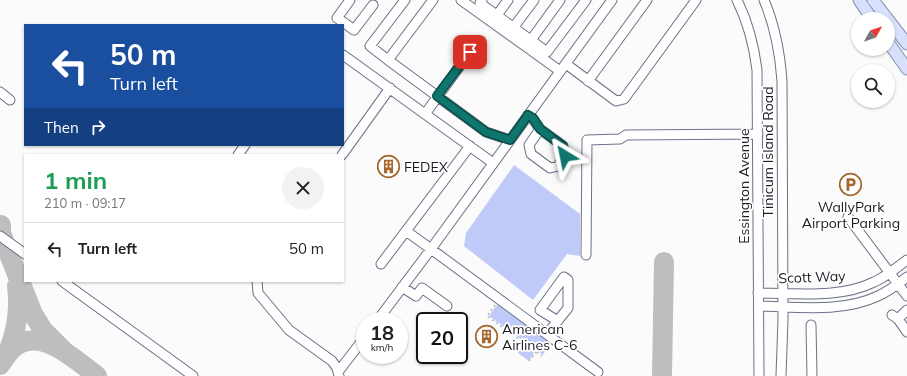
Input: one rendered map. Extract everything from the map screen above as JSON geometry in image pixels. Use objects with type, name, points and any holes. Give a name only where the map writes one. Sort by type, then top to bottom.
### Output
[{"type":"main road","points":[[858,0],[867,12]]},
{"type":"main road","points":[[873,0],[907,44]]},
{"type":"main road","points":[[895,52],[907,69]]},
{"type":"street","points":[[342,24],[337,18],[350,0]]},
{"type":"street","points":[[405,0],[370,46],[486,132],[510,140]]},
{"type":"street","points":[[388,60],[433,0]]},
{"type":"street","points":[[461,0],[563,68],[588,81],[616,101],[624,99],[696,0]]},
{"type":"street","points":[[482,0],[480,3],[547,52],[586,0]]},
{"type":"street","points":[[496,15],[508,0]]},
{"type":"street","points":[[513,28],[534,0]]},
{"type":"street","points":[[531,40],[560,0]]},
{"type":"street","points":[[384,312],[612,0]]},
{"type":"street","points":[[588,81],[647,0]]},
{"type":"street","name":"Essington Avenue","points":[[737,0],[747,25],[756,59],[758,80],[758,376]]},
{"type":"street","name":"Tinicum Island Road","points":[[764,0],[776,37],[781,71],[783,293],[781,376]]},
{"type":"street","points":[[344,25],[354,30],[373,4]]},
{"type":"street","points":[[425,114],[470,52]]},
{"type":"street","points":[[344,56],[493,163]]},
{"type":"street","points":[[343,154],[390,88]]},
{"type":"street","points":[[0,92],[10,100]]},
{"type":"street","points":[[528,115],[533,118],[540,129]]},
{"type":"street","points":[[586,254],[587,140],[620,138],[626,135],[758,134]]},
{"type":"street","points":[[381,264],[470,146]]},
{"type":"street","points":[[848,217],[907,296]]},
{"type":"street","points":[[406,231],[598,372]]},
{"type":"street","points":[[0,236],[24,253]]},
{"type":"street","name":"Scott Way","points":[[758,293],[826,293],[851,290],[875,282],[907,260]]},
{"type":"street","name":"Scott Way","points":[[758,306],[826,307],[853,304],[878,296],[907,277]]},
{"type":"street","points":[[63,282],[192,376]]},
{"type":"street","points":[[257,282],[258,293],[289,330],[332,361],[338,374]]},
{"type":"street","points":[[402,287],[416,296],[422,288],[447,306]]},
{"type":"street","points":[[907,310],[895,317],[907,332]]},
{"type":"street","points":[[547,334],[558,321]]},
{"type":"street","points":[[811,325],[812,376]]},
{"type":"street","points":[[338,374],[356,349]]},
{"type":"path","points":[[496,304],[487,316],[542,356]]},
{"type":"path","points":[[530,361],[536,352]]},
{"type":"shaded area","points":[[514,165],[580,214],[580,256],[567,254],[533,300],[464,246],[466,233]]},
{"type":"shaded area","points":[[498,305],[547,341],[548,347],[543,355],[489,316]]},
{"type":"shaded area","points":[[524,345],[534,353],[529,361],[518,353]]},
{"type":"taxiway","points":[[1,225],[1,232],[5,244],[33,314],[43,330],[67,354]]},
{"type":"taxiway","points":[[662,376],[664,262]]},
{"type":"taxiway","points":[[7,354],[17,321],[17,286]]},
{"type":"taxiway","points":[[0,365],[9,352],[16,346],[26,341],[37,341],[48,343],[59,348],[97,376]]},
{"type":"place","name":"FEDEX","points":[[388,167]]},
{"type":"place","name":"WallyPark Airport Parking","points":[[851,185]]},
{"type":"place","name":"American Airlines C-6","points":[[487,337]]},
{"type":"route","points":[[470,52],[437,96],[486,132],[510,140],[528,115],[533,118],[540,129],[563,146],[565,156]]}]
